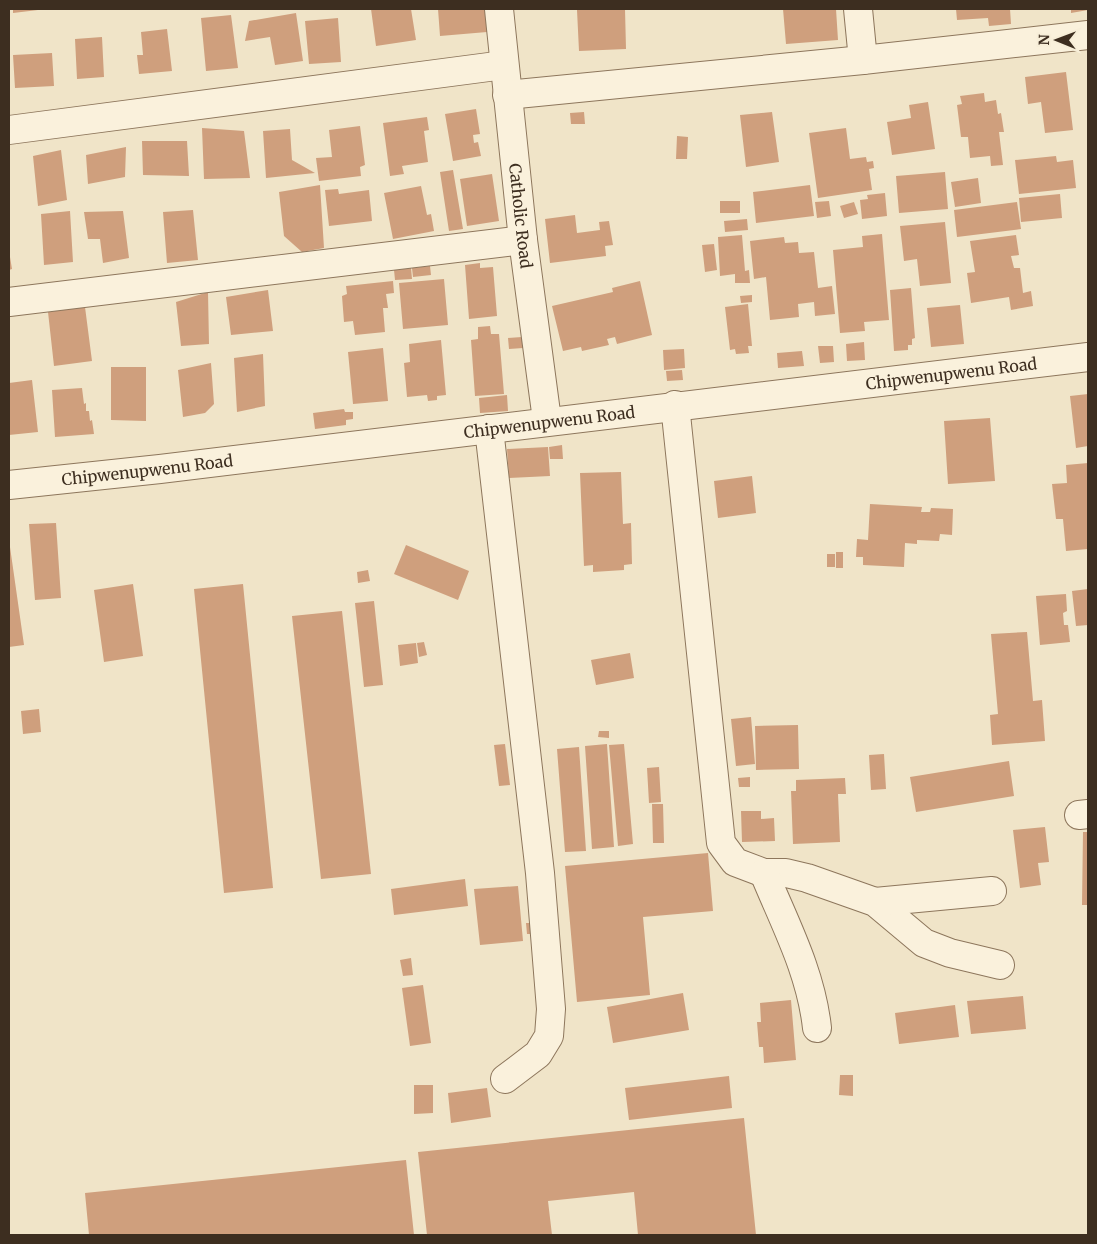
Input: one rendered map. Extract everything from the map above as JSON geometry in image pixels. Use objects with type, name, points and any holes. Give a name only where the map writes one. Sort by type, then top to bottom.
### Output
[{"type":"street","name":"Catholic Road","points":[[499,9],[522,240],[547,420]]},
{"type":"street","points":[[858,9],[863,60]]},
{"type":"street","points":[[508,95],[863,60],[1088,35]]},
{"type":"street","points":[[9,130],[504,65]]},
{"type":"street","points":[[9,302],[522,240]]},
{"type":"street","name":"Chipwenupwenu Road","points":[[9,484],[1088,356]]},
{"type":"street","points":[[675,405],[721,844],[735,862],[764,872],[786,873],[807,878],[875,902],[924,942],[950,953],[1000,965]]},
{"type":"street","points":[[489,428],[540,873],[551,1009],[549,1036],[538,1054],[504,1079]]},
{"type":"street","points":[[764,872],[807,975],[814,1000],[817,1028]]},
{"type":"street","points":[[875,902],[992,891]]},
{"type":"building","points":[[13,9],[38,9],[38,10],[13,13]]},
{"type":"building","points":[[371,9],[411,9],[416,40],[376,46]]},
{"type":"building","points":[[438,9],[485,9],[487,32],[440,36]]},
{"type":"building","points":[[625,9],[626,49],[579,51],[577,10]]},
{"type":"building","points":[[783,9],[836,9],[838,40],[786,44]]},
{"type":"building","points":[[956,9],[1010,9],[1011,24],[989,26],[988,18],[957,20]]},
{"type":"building","points":[[1071,9],[1088,9],[1088,10],[1071,13]]},
{"type":"building","points":[[296,13],[303,61],[275,65],[270,37],[245,41],[249,21]]},
{"type":"building","points":[[231,15],[238,68],[206,71],[201,18]]},
{"type":"building","points":[[338,18],[341,62],[309,64],[305,21]]},
{"type":"building","points":[[167,29],[172,71],[139,74],[137,55],[143,55],[141,32]]},
{"type":"building","points":[[102,37],[104,77],[77,79],[75,39]]},
{"type":"building","points":[[52,53],[54,86],[15,88],[13,55]]},
{"type":"building","points":[[1066,72],[1073,130],[1045,133],[1041,102],[1028,104],[1025,77]]},
{"type":"building","points":[[984,93],[985,102],[996,100],[998,114],[1001,113],[1004,132],[999,132],[1003,165],[991,166],[990,156],[970,158],[968,137],[961,137],[957,105],[962,104],[960,96]]},
{"type":"building","points":[[928,102],[935,149],[892,155],[887,122],[911,118],[909,105]]},
{"type":"building","points":[[476,109],[480,134],[473,135],[474,143],[478,142],[481,156],[453,161],[445,114]]},
{"type":"building","points":[[584,112],[585,124],[571,124],[570,113]]},
{"type":"building","points":[[772,112],[779,162],[746,167],[740,115]]},
{"type":"building","points":[[427,117],[429,130],[424,131],[428,162],[402,166],[404,174],[390,176],[383,123]]},
{"type":"building","points":[[360,126],[365,165],[360,167],[361,176],[319,181],[316,158],[332,157],[329,130]]},
{"type":"building","points":[[202,128],[244,131],[250,178],[204,179]]},
{"type":"building","points":[[846,128],[850,159],[866,157],[867,162],[873,161],[874,168],[869,169],[872,190],[818,198],[809,133]]},
{"type":"building","points":[[290,129],[292,160],[315,173],[266,178],[263,131]]},
{"type":"building","points":[[677,136],[688,137],[687,159],[676,159]]},
{"type":"building","points":[[142,141],[187,141],[189,176],[143,175]]},
{"type":"building","points":[[126,147],[125,177],[88,184],[86,155]]},
{"type":"building","points":[[61,150],[67,200],[38,206],[33,156]]},
{"type":"building","points":[[1056,156],[1057,162],[1073,160],[1076,188],[1019,194],[1015,160]]},
{"type":"building","points":[[453,170],[463,229],[449,231],[440,172]]},
{"type":"building","points":[[945,172],[948,209],[899,213],[896,176]]},
{"type":"building","points":[[492,174],[499,221],[467,226],[460,179]]},
{"type":"building","points":[[978,178],[981,203],[955,207],[951,182]]},
{"type":"building","points":[[320,185],[324,248],[302,252],[284,236],[279,192]]},
{"type":"building","points":[[810,185],[814,216],[756,223],[753,192]]},
{"type":"building","points":[[421,186],[427,215],[431,214],[434,231],[393,239],[384,193]]},
{"type":"building","points":[[338,189],[339,194],[369,190],[372,221],[329,226],[325,190]]},
{"type":"building","points":[[885,193],[887,216],[862,219],[860,200],[868,199],[867,195]]},
{"type":"building","points":[[1060,194],[1062,218],[1021,222],[1019,198]]},
{"type":"building","points":[[720,201],[740,201],[740,213],[720,213]]},
{"type":"building","points":[[829,201],[831,216],[817,218],[815,202]]},
{"type":"building","points":[[854,202],[858,214],[844,218],[840,206]]},
{"type":"building","points":[[1017,202],[1021,229],[957,237],[954,210]]},
{"type":"building","points":[[193,210],[198,260],[167,263],[163,212]]},
{"type":"building","points":[[70,211],[73,262],[44,265],[41,214]]},
{"type":"building","points":[[123,211],[129,258],[103,263],[100,239],[88,239],[84,212]]},
{"type":"building","points":[[575,215],[577,233],[600,230],[599,222],[609,221],[613,245],[605,246],[606,256],[550,263],[545,219]]},
{"type":"building","points":[[747,219],[748,230],[725,232],[724,221]]},
{"type":"building","points":[[945,222],[951,283],[920,286],[917,259],[904,261],[900,226]]},
{"type":"building","points":[[882,234],[889,320],[864,322],[865,331],[840,333],[833,250],[863,247],[862,236]]},
{"type":"building","points":[[742,235],[745,271],[749,270],[750,283],[735,283],[735,274],[720,276],[718,237]]},
{"type":"building","points":[[1016,235],[1019,255],[1011,256],[1014,268],[1020,268],[1023,293],[1031,291],[1033,306],[1011,310],[1009,297],[971,303],[967,273],[975,272],[970,241]]},
{"type":"building","points":[[784,237],[785,243],[798,242],[799,253],[814,252],[818,288],[832,286],[835,314],[815,316],[814,302],[798,304],[799,317],[770,320],[766,277],[754,279],[750,241]]},
{"type":"building","points":[[714,244],[717,270],[705,272],[702,245]]},
{"type":"building","points":[[9,251],[12,269],[9,270]]},
{"type":"building","points":[[480,263],[480,268],[493,267],[497,316],[469,319],[465,265]]},
{"type":"building","points":[[430,266],[431,275],[413,277],[412,268]]},
{"type":"building","points":[[411,268],[412,279],[395,280],[394,270]]},
{"type":"building","points":[[444,279],[448,325],[403,329],[399,283]]},
{"type":"building","points":[[393,281],[394,293],[386,294],[388,308],[383,308],[385,332],[355,335],[353,321],[344,322],[342,296],[347,294],[346,286]]},
{"type":"building","points":[[640,281],[652,335],[617,344],[615,337],[607,339],[609,345],[582,351],[581,347],[563,351],[552,306],[613,292],[612,288]]},
{"type":"building","points":[[911,288],[915,338],[912,339],[912,345],[908,345],[908,350],[894,351],[890,290]]},
{"type":"building","points":[[268,290],[273,331],[231,335],[226,297]]},
{"type":"building","points":[[208,292],[209,344],[181,346],[176,302]]},
{"type":"building","points":[[752,295],[752,302],[741,303],[740,296]]},
{"type":"building","points":[[748,304],[752,346],[748,346],[749,353],[736,354],[735,349],[730,350],[725,307]]},
{"type":"building","points":[[960,305],[964,344],[931,347],[927,308]]},
{"type":"building","points":[[85,307],[92,361],[54,366],[48,312]]},
{"type":"building","points":[[490,326],[491,334],[499,334],[504,394],[475,396],[471,340],[478,339],[478,327]]},
{"type":"building","points":[[522,337],[523,348],[509,349],[508,338]]},
{"type":"building","points":[[441,340],[446,395],[437,396],[437,400],[428,401],[427,395],[407,397],[404,363],[410,362],[409,344]]},
{"type":"building","points":[[864,342],[865,360],[847,361],[846,344]]},
{"type":"building","points":[[818,346],[833,346],[834,362],[820,363]]},
{"type":"building","points":[[383,348],[388,401],[353,404],[348,352]]},
{"type":"building","points":[[684,349],[685,368],[664,370],[663,350]]},
{"type":"building","points":[[802,351],[804,366],[778,368],[777,353]]},
{"type":"building","points":[[263,354],[265,406],[237,412],[234,358]]},
{"type":"building","points":[[211,363],[214,404],[205,413],[183,417],[178,370]]},
{"type":"building","points":[[111,367],[146,367],[146,421],[111,420]]},
{"type":"building","points":[[682,370],[683,380],[667,381],[666,371]]},
{"type":"building","points":[[32,380],[38,432],[9,435],[9,383]]},
{"type":"building","points":[[82,388],[84,404],[86,403],[86,411],[89,411],[90,421],[92,420],[94,434],[55,437],[52,390]]},
{"type":"building","points":[[1088,394],[1088,446],[1076,448],[1070,396]]},
{"type":"building","points":[[507,395],[508,411],[480,413],[479,398]]},
{"type":"building","points":[[344,409],[345,412],[353,412],[353,419],[346,420],[346,425],[315,429],[313,413]]},
{"type":"building","points":[[990,418],[995,481],[948,484],[944,421]]},
{"type":"building","points":[[562,445],[563,459],[550,459],[549,447]]},
{"type":"building","points":[[548,447],[550,476],[509,478],[507,449]]},
{"type":"building","points":[[1088,463],[1088,549],[1066,551],[1063,519],[1056,519],[1052,484],[1067,483],[1066,465]]},
{"type":"building","points":[[621,472],[623,524],[631,523],[632,564],[624,565],[624,570],[593,572],[593,565],[584,566],[580,473]]},
{"type":"building","points":[[752,476],[756,513],[718,518],[714,481]]},
{"type":"building","points":[[870,504],[922,507],[921,512],[930,512],[931,508],[953,509],[952,535],[940,534],[939,541],[917,540],[917,544],[905,543],[904,567],[863,565],[863,557],[856,557],[857,539],[868,540]]},
{"type":"building","points":[[56,523],[61,598],[35,600],[29,524]]},
{"type":"building","points":[[9,540],[24,645],[9,647]]},
{"type":"building","points":[[406,545],[469,571],[458,600],[394,574]]},
{"type":"building","points":[[836,552],[843,552],[843,568],[836,568]]},
{"type":"building","points":[[827,554],[835,554],[835,567],[827,567]]},
{"type":"building","points":[[368,570],[370,581],[358,583],[357,572]]},
{"type":"building","points":[[133,584],[143,656],[104,662],[94,590]]},
{"type":"building","points":[[243,584],[273,888],[224,893],[194,589]]},
{"type":"building","points":[[1088,589],[1088,625],[1076,626],[1072,591]]},
{"type":"building","points":[[1066,594],[1067,611],[1063,613],[1064,625],[1068,625],[1070,642],[1040,645],[1036,596]]},
{"type":"building","points":[[374,601],[383,685],[364,687],[355,603]]},
{"type":"building","points":[[342,611],[371,874],[321,879],[292,616]]},
{"type":"building","points":[[1027,632],[1033,701],[1042,700],[1045,741],[992,745],[990,715],[998,714],[991,634]]},
{"type":"building","points":[[424,642],[427,655],[419,657],[417,643]]},
{"type":"building","points":[[416,643],[418,663],[400,666],[398,645]]},
{"type":"building","points":[[630,653],[634,678],[596,685],[591,660]]},
{"type":"building","points":[[39,709],[41,732],[23,734],[21,711]]},
{"type":"building","points":[[751,717],[755,764],[736,766],[731,719]]},
{"type":"building","points":[[798,725],[799,769],[756,770],[755,726]]},
{"type":"building","points":[[599,731],[609,731],[609,738],[598,737]]},
{"type":"building","points":[[505,744],[510,785],[499,786],[494,745]]},
{"type":"building","points":[[607,744],[614,847],[592,849],[585,746]]},
{"type":"building","points":[[624,744],[633,844],[618,846],[609,745]]},
{"type":"building","points":[[579,747],[586,851],[565,852],[557,749]]},
{"type":"building","points":[[884,754],[886,789],[871,790],[869,755]]},
{"type":"building","points":[[1009,761],[1014,796],[916,812],[910,777]]},
{"type":"building","points":[[659,767],[661,802],[649,803],[647,768]]},
{"type":"building","points":[[750,777],[750,787],[739,787],[738,778]]},
{"type":"building","points":[[845,778],[846,794],[838,794],[840,842],[793,844],[791,791],[796,791],[796,780]]},
{"type":"building","points":[[652,804],[663,804],[664,843],[653,843]]},
{"type":"building","points":[[741,811],[761,811],[761,819],[774,818],[775,841],[742,842]]},
{"type":"building","points":[[1045,827],[1049,862],[1038,863],[1041,885],[1020,888],[1013,830]]},
{"type":"building","points":[[1083,832],[1088,832],[1088,905],[1082,905]]},
{"type":"building","points":[[708,853],[713,911],[643,917],[650,995],[577,1002],[565,866]]},
{"type":"building","points":[[465,879],[468,906],[394,915],[391,889]]},
{"type":"building","points":[[518,886],[523,941],[480,945],[474,889]]},
{"type":"building","points":[[526,923],[535,923],[535,934],[527,934]]},
{"type":"building","points":[[411,958],[413,975],[403,976],[400,960]]},
{"type":"building","points":[[423,985],[431,1043],[410,1046],[402,988]]},
{"type":"building","points":[[683,993],[689,1030],[613,1043],[607,1007]]},
{"type":"building","points":[[1023,996],[1026,1029],[971,1034],[967,1001]]},
{"type":"building","points":[[791,1000],[796,1060],[764,1063],[763,1047],[759,1047],[757,1022],[761,1022],[760,1003]]},
{"type":"building","points":[[955,1005],[959,1037],[899,1044],[895,1013]]},
{"type":"building","points":[[840,1075],[853,1075],[853,1096],[839,1095]]},
{"type":"building","points":[[729,1076],[732,1108],[629,1120],[625,1088]]},
{"type":"building","points":[[414,1085],[433,1085],[433,1113],[414,1114]]},
{"type":"building","points":[[487,1088],[491,1117],[451,1123],[448,1093]]},
{"type":"building","points":[[744,1118],[756,1235],[638,1235],[634,1192],[548,1201],[552,1235],[427,1235],[418,1152]]},
{"type":"building","points":[[406,1160],[414,1235],[89,1235],[85,1193]]}]
